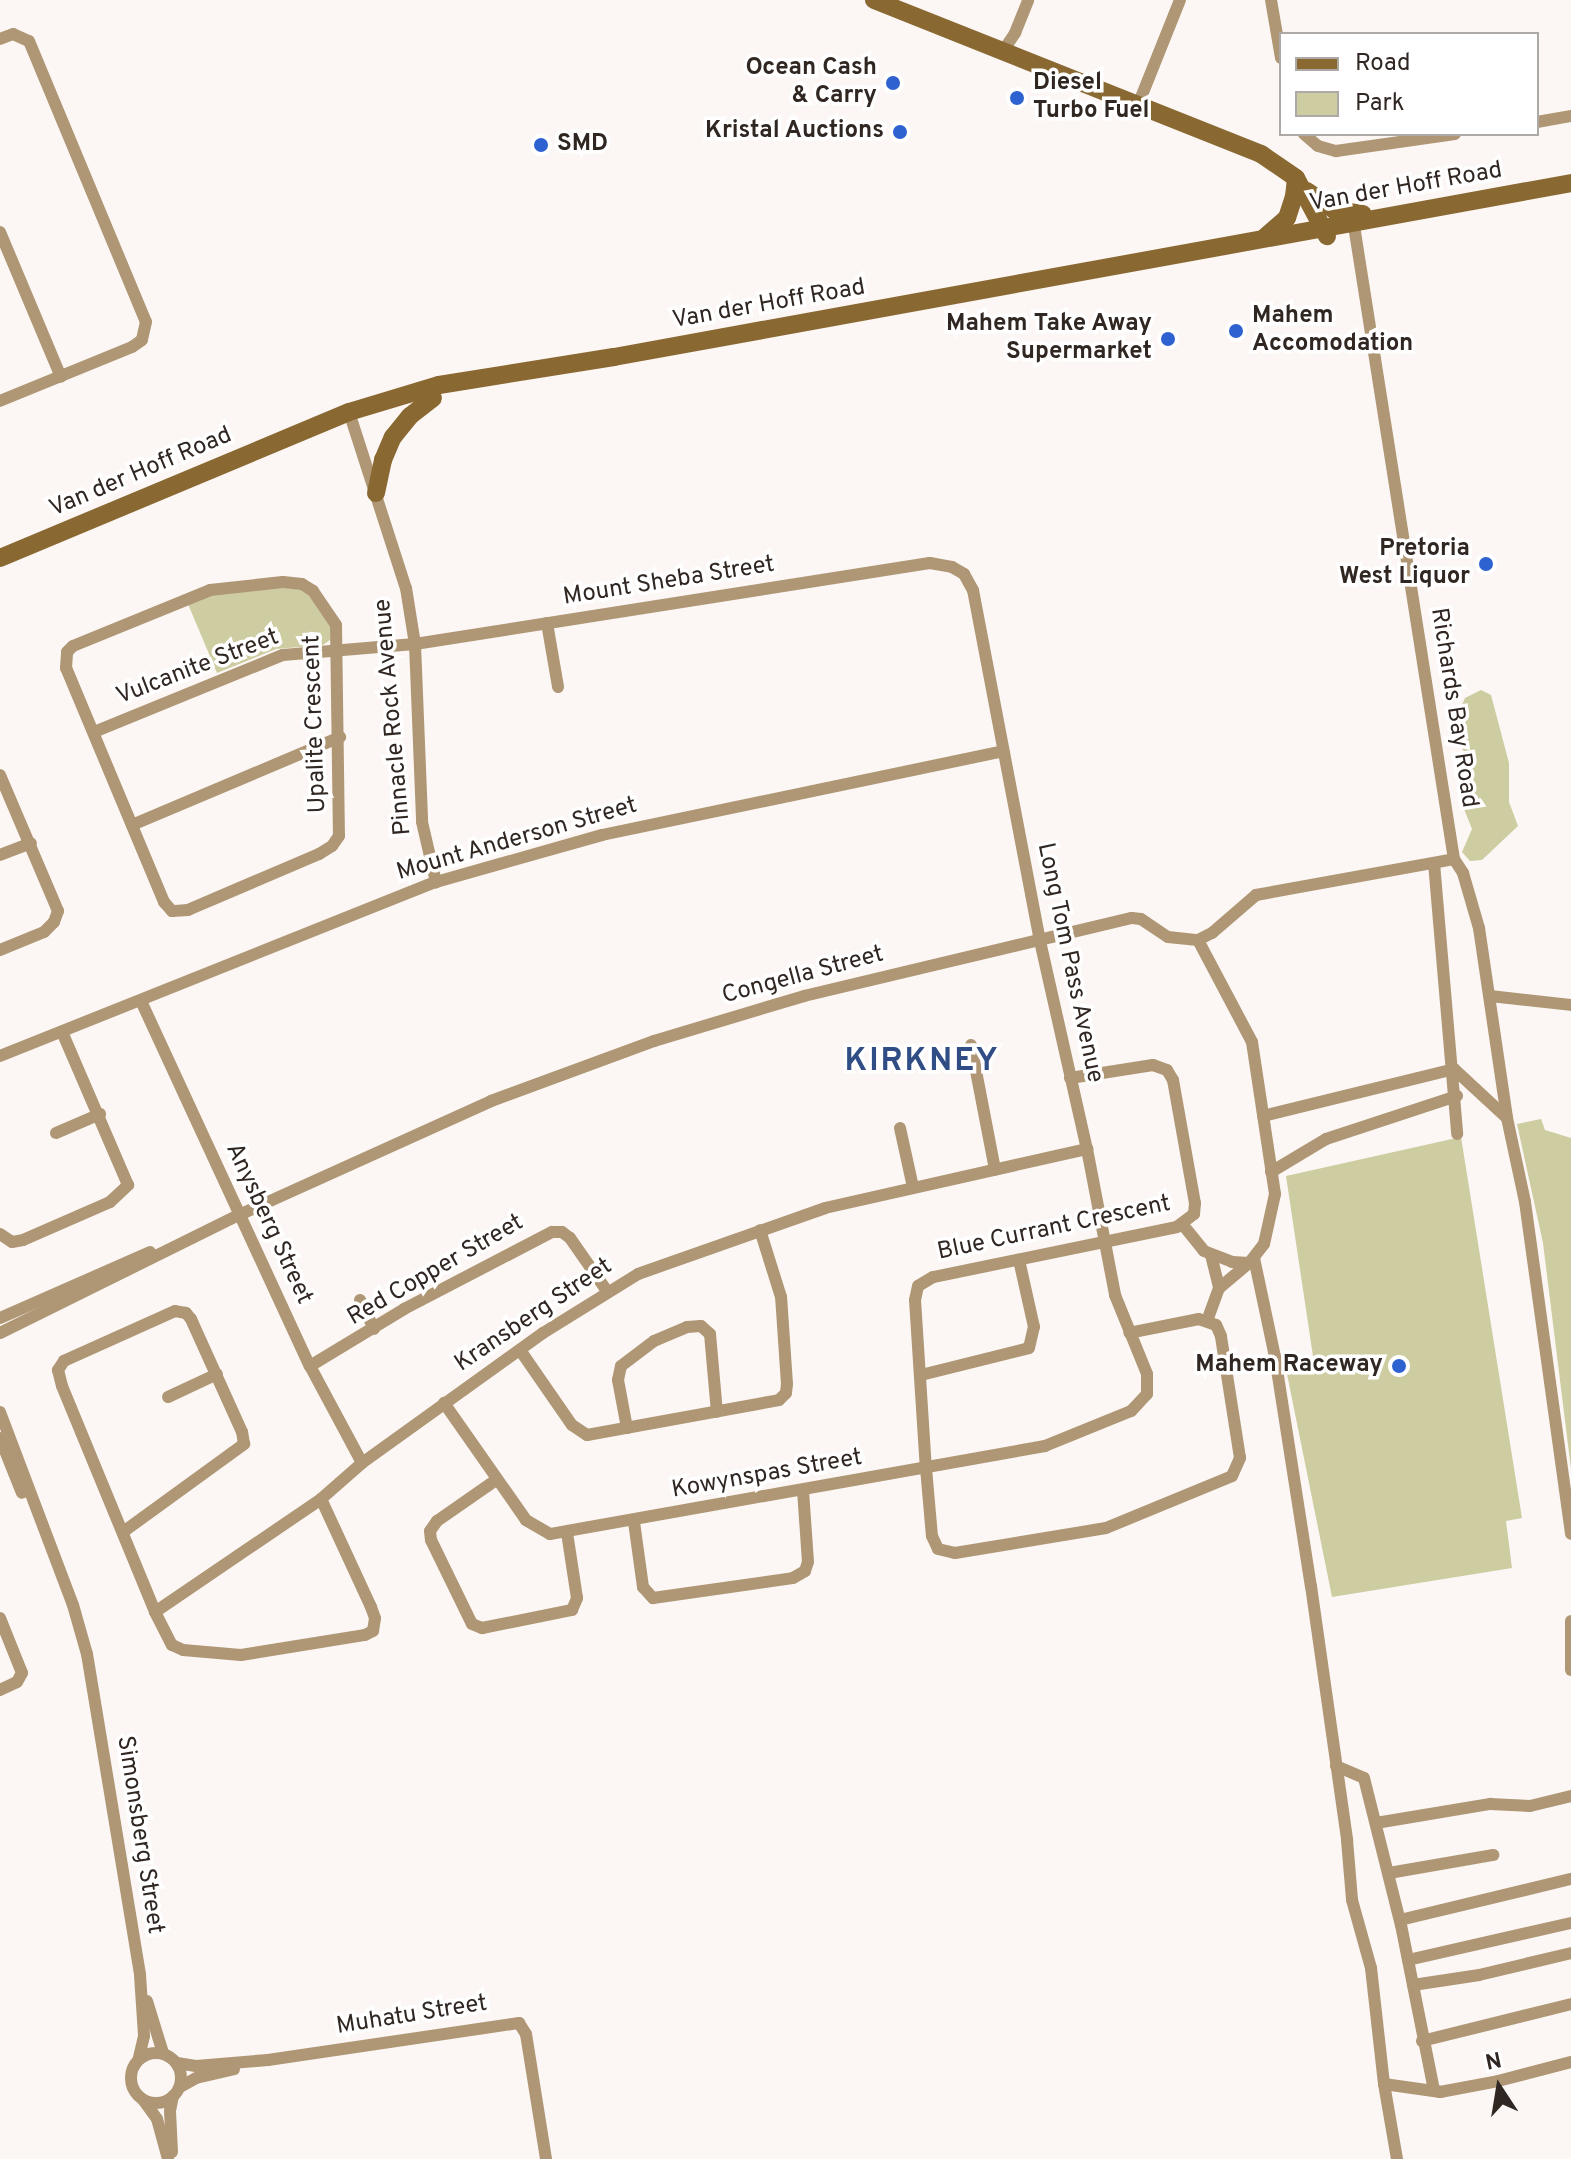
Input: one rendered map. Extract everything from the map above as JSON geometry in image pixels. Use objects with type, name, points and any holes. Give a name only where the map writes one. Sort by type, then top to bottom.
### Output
[{"type":"main road","points":[[874,0],[1261,154],[1334,210],[1348,214],[1408,212]]},
{"type":"main road","name":"Van der Hoff Road","points":[[0,558],[350,417],[433,398],[1326,232],[1408,212],[1571,183]]},
{"type":"main road","points":[[1300,184],[1326,232]]},
{"type":"main road","points":[[1263,239],[1287,218],[1300,184]]},
{"type":"main road","name":"Van der Hoff Road","points":[[0,566],[389,398],[466,380],[628,355],[1263,239],[1355,232],[1571,192]]},
{"type":"main road","points":[[376,493],[383,460],[393,437],[410,416],[433,398]]},
{"type":"street","points":[[1003,51],[1015,33],[1028,0]]},
{"type":"street","points":[[1138,105],[1180,0]]},
{"type":"street","points":[[1271,0],[1279,46]]},
{"type":"street","points":[[0,39],[13,34],[29,41],[146,322],[142,340],[132,347],[0,401]]},
{"type":"street","points":[[1539,122],[1571,116]]},
{"type":"street","points":[[1306,136],[1318,146],[1336,151],[1441,136]]},
{"type":"street","name":"Richards Bay Road","points":[[1355,232],[1454,859],[1463,873],[1479,928],[1507,1118],[1525,1202],[1571,1534]]},
{"type":"street","points":[[0,235],[61,377]]},
{"type":"street","name":"Pinnacle Rock Avenue","points":[[350,417],[406,588],[415,644],[422,822],[436,882]]},
{"type":"street","name":"Mount Sheba Street","points":[[415,644],[930,563]]},
{"type":"street","name":"Long Tom Pass Avenue","points":[[930,563],[952,567],[964,574],[973,590],[1040,941],[1087,1149],[1115,1295],[1147,1374],[1147,1394]]},
{"type":"street","name":"Upalite Crescent","points":[[283,582],[308,587],[331,614],[339,651],[341,825],[335,843],[319,854],[188,910],[172,911],[164,902],[66,668],[70,649],[210,590],[283,582]]},
{"type":"street","points":[[547,623],[558,687]]},
{"type":"street","name":"Vulcanite Street","points":[[94,732],[272,659],[415,644]]},
{"type":"street","points":[[132,825],[340,737]]},
{"type":"street","name":"Mount Anderson Street","points":[[0,1056],[436,882],[602,835],[1003,751]]},
{"type":"street","points":[[0,775],[31,843],[56,905],[57,916],[44,932],[0,950]]},
{"type":"street","points":[[0,855],[31,843]]},
{"type":"street","points":[[1129,1333],[1195,1320],[1207,1321],[1219,1288],[1252,1261],[1264,1244],[1274,1209],[1252,1042],[1198,940],[1212,933],[1256,895],[1454,859]]},
{"type":"street","points":[[1434,863],[1457,1096],[1457,1134]]},
{"type":"street","name":"Congella Street","points":[[0,1333],[239,1215],[491,1101],[654,1041],[804,996],[1132,918],[1141,919],[1168,937],[1198,940]]},
{"type":"street","points":[[1490,996],[1571,1005]]},
{"type":"street","name":"Anysberg Street","points":[[141,1001],[310,1366],[362,1463]]},
{"type":"street","points":[[0,1234],[12,1242],[23,1240],[110,1202],[126,1190],[127,1178],[62,1032]]},
{"type":"street","points":[[971,1045],[995,1170]]},
{"type":"street","name":"Blue Currant Crescent","points":[[1070,1078],[1153,1065],[1170,1074],[1195,1203],[1194,1214],[1183,1225],[933,1277],[920,1283],[915,1300],[926,1468],[933,1542],[938,1549],[947,1553],[1106,1528],[1228,1480],[1238,1469],[1240,1458],[1221,1336],[1216,1325],[1207,1321]]},
{"type":"street","points":[[1263,1116],[1454,1069]]},
{"type":"street","points":[[1454,1069],[1507,1118]]},
{"type":"street","points":[[1271,1172],[1326,1139],[1457,1096]]},
{"type":"street","points":[[56,1133],[100,1114]]},
{"type":"street","points":[[900,1128],[913,1187]]},
{"type":"street","name":"Kransberg Street","points":[[155,1612],[321,1499],[362,1463],[520,1350],[607,1291],[646,1271],[825,1208],[1087,1149]]},
{"type":"street","points":[[1183,1225],[1211,1255],[1232,1262],[1252,1261]]},
{"type":"street","points":[[520,1350],[579,1432],[587,1435],[775,1402],[786,1393],[781,1297],[760,1230]]},
{"type":"street","name":"Red Copper Street","points":[[310,1366],[404,1309],[552,1232],[562,1232],[570,1238],[607,1291]]},
{"type":"street","name":"Congella Street","points":[[0,1318],[162,1247],[176,1245]]},
{"type":"street","points":[[1211,1255],[1219,1288]]},
{"type":"street","points":[[921,1375],[1029,1348],[1034,1327],[1019,1260]]},
{"type":"street","points":[[1252,1261],[1275,1357],[1336,1766],[1352,1900],[1371,1968],[1384,2084],[1397,2159]]},
{"type":"street","points":[[360,1300],[374,1329]]},
{"type":"street","points":[[123,1532],[242,1447],[243,1435],[190,1316],[178,1311],[60,1365],[62,1386],[155,1612],[172,1645],[224,1654],[253,1654],[371,1633],[375,1625],[371,1607],[321,1499]]},
{"type":"street","points":[[627,1428],[618,1380],[621,1366],[654,1341],[687,1327],[701,1326],[710,1334],[717,1412]]},
{"type":"street","points":[[168,1397],[217,1374]]},
{"type":"street","name":"Kowynspas Street","points":[[444,1403],[496,1480],[536,1530],[550,1534],[634,1522],[1067,1440],[1131,1411],[1147,1394]]},
{"type":"street","name":"Simonsberg Street","points":[[0,1412],[77,1620],[89,1666],[140,1975],[144,2036],[139,2058]]},
{"type":"street","name":"Simonsberg Street","points":[[0,1438],[77,1620]]},
{"type":"street","points":[[496,1480],[433,1524],[430,1531],[458,1602],[472,1624],[482,1628],[572,1610],[577,1598],[567,1533]]},
{"type":"street","points":[[634,1522],[643,1587],[653,1598],[793,1578],[803,1574],[808,1562],[803,1490]]},
{"type":"street","points":[[0,1618],[22,1673],[17,1682],[0,1690]]},
{"type":"street","points":[[1571,1627],[1571,1670]]},
{"type":"street","points":[[1336,1766],[1364,1778],[1400,1920],[1422,2041],[1434,2090],[1440,2092]]},
{"type":"street","points":[[1376,1823],[1490,1804],[1530,1806],[1571,1796]]},
{"type":"street","points":[[1389,1873],[1493,1855]]},
{"type":"street","points":[[1400,1920],[1571,1879]]},
{"type":"street","points":[[1408,1960],[1571,1923]]},
{"type":"street","points":[[1413,1985],[1479,1975],[1571,1953]]},
{"type":"street","points":[[140,1975],[163,2053],[181,2070],[170,2111],[170,2159]]},
{"type":"street","points":[[1422,2041],[1550,2012],[1571,2004]]},
{"type":"street","name":"Muhatu Street","points":[[268,2060],[519,2023],[526,2034],[546,2159]]},
{"type":"street","points":[[163,2053],[146,2054],[139,2058],[130,2081],[157,2119],[170,2159]]},
{"type":"street","points":[[177,2063],[196,2066],[268,2060]]},
{"type":"street","points":[[144,2101],[161,2103],[196,2078],[268,2060]]},
{"type":"street","points":[[1384,2084],[1440,2092],[1537,2073],[1571,2062]]},
{"type":"green space","points":[[266,586],[306,590],[331,622],[330,640],[323,645],[276,649],[217,673],[188,604],[212,593]]},
{"type":"green space","points":[[1481,690],[1491,695],[1509,763],[1509,802],[1518,826],[1482,860],[1470,861],[1462,852],[1472,829],[1462,804],[1469,760],[1451,730],[1465,698]]},
{"type":"green space","points":[[1541,1119],[1545,1130],[1571,1138],[1571,1469],[1543,1243],[1517,1124]]},
{"type":"green space","name":"Mahem Raceway","points":[[1461,1137],[1522,1518],[1506,1521],[1512,1568],[1332,1597],[1286,1369],[1314,1363],[1286,1176]]},
{"type":"place","name":"Ocean Cash & Carry","points":[[893,83]]},
{"type":"place","name":"Diesel Turbo Fuel","points":[[1017,98]]},
{"type":"place","name":"Kristal Auctions","points":[[900,132]]},
{"type":"place","name":"SMD","points":[[541,145]]},
{"type":"place","name":"Mahem Accomodation","points":[[1236,331]]},
{"type":"place","name":"Mahem Take Away Supermarket","points":[[1168,339]]},
{"type":"place","name":"Pretoria West Liquor","points":[[1486,564]]},
{"type":"place","name":"Mahem Raceway","points":[[1399,1366]]},
{"type":"district","name":"KIRKNEY","points":[[922,1062]]}]
